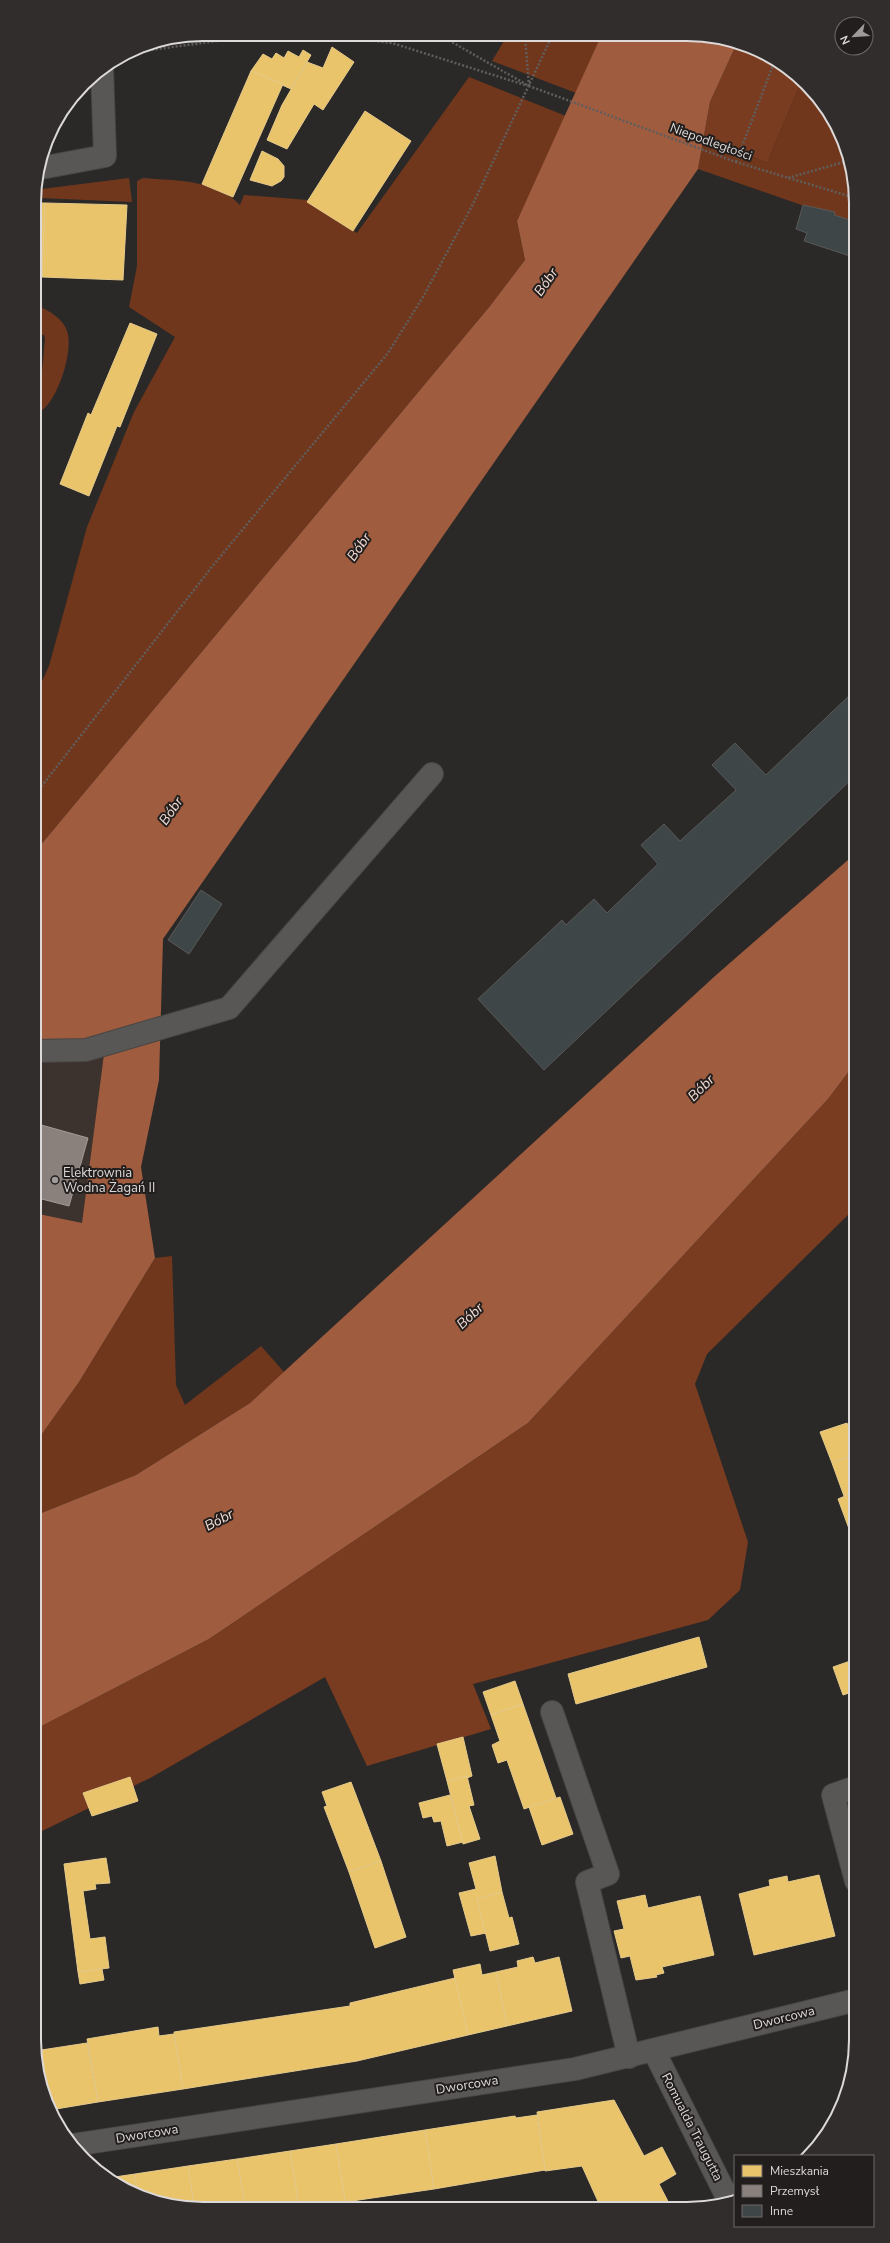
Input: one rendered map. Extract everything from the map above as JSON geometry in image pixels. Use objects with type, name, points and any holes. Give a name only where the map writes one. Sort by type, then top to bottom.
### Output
[{"type":"street","points":[[45,167],[105,156],[102,76]]},
{"type":"street","points":[[41,1050],[86,1050],[157,1031],[228,1008],[432,774]]},
{"type":"street","points":[[552,1712],[608,1874],[587,1882],[628,2057]]},
{"type":"street","points":[[849,1790],[833,1796],[849,1855]]},
{"type":"street","name":"Dworcowa","points":[[79,2144],[575,2069],[654,2051],[849,2002]]},
{"type":"street","name":"Romualda Traugutta","points":[[654,2051],[726,2197]]},
{"type":"path","points":[[152,50],[217,41]]},
{"type":"path","points":[[376,41],[392,43],[529,86]]},
{"type":"path","points":[[450,41],[529,86]]},
{"type":"path","points":[[525,41],[529,86]]},
{"type":"path","points":[[41,787],[211,568],[388,353],[423,297],[470,210],[550,41]]},
{"type":"path","points":[[736,162],[772,65]]},
{"type":"path","name":"Niepodległości","points":[[529,86],[736,162],[849,196]]},
{"type":"path","points":[[788,178],[843,162]]},
{"type":"shaded area","points":[[504,41],[599,41],[576,93],[492,61]]},
{"type":"shaded area","points":[[734,49],[749,53],[777,68],[800,86],[767,163],[704,136],[710,102]]},
{"type":"shaded area","points":[[469,77],[566,116],[517,221],[525,260],[490,306],[41,845],[41,684],[49,666],[87,527],[134,412],[175,337],[129,307],[137,266],[137,181],[143,178],[195,183],[219,190],[230,196],[240,205],[244,195],[308,200],[357,233]]},
{"type":"shaded area","points":[[800,86],[816,104],[837,141],[848,182],[849,222],[698,169],[704,136],[767,163]]},
{"type":"shaded area","points":[[129,178],[132,202],[41,198],[42,189]]},
{"type":"shaded area","points":[[41,307],[49,311],[62,322],[65,326],[69,339],[66,362],[59,386],[53,397],[41,411],[41,383],[45,338],[44,335],[41,335]]},
{"type":"shaded area","name":"Elektrownia Wodna Żagań II","points":[[41,1052],[104,1054],[82,1224],[41,1215]]},
{"type":"shaded area","points":[[849,1071],[849,1214],[707,1354],[695,1384],[748,1542],[740,1590],[708,1620],[473,1684],[491,1729],[367,1766],[325,1677],[152,1777],[41,1832],[41,1726],[209,1639],[528,1423],[828,1099]]},
{"type":"shaded area","points":[[172,1256],[176,1385],[185,1405],[261,1346],[284,1372],[250,1403],[136,1475],[41,1513],[41,1435],[79,1382],[155,1258]]},
{"type":"water","name":"Bóbr","points":[[599,41],[698,41],[719,44],[734,49],[710,102],[698,169],[163,939],[159,1080],[141,1167],[155,1258],[79,1382],[41,1435],[41,1214],[82,1223],[104,1054],[41,1052],[41,845],[490,306],[525,260],[517,221]]},
{"type":"water","name":"Bóbr","points":[[849,859],[849,1071],[828,1099],[528,1423],[209,1639],[41,1726],[41,1513],[136,1475],[250,1403],[715,976]]},
{"type":"building: Mieszkania","points":[[332,47],[354,62],[323,110],[314,104],[287,149],[267,140],[282,105],[307,62],[323,68]]},
{"type":"building: Mieszkania","points":[[303,50],[311,55],[291,89],[251,71],[263,54],[272,59],[276,53],[284,58],[288,51],[299,57]]},
{"type":"building: Mieszkania","points":[[251,71],[283,84],[233,197],[202,184]]},
{"type":"building: Mieszkania","points":[[365,111],[411,141],[353,231],[307,202]]},
{"type":"building: Mieszkania","points":[[262,151],[278,159],[284,166],[284,177],[281,181],[272,186],[250,180]]},
{"type":"building: Mieszkania","points":[[41,203],[45,203],[42,277]]},
{"type":"building: Mieszkania","points":[[45,203],[127,205],[123,280],[42,277]]},
{"type":"building: Mieszkania","points":[[130,323],[157,334],[120,427],[117,426],[89,496],[60,484],[88,413],[91,415]]},
{"type":"building: Mieszkania","points":[[847,1423],[849,1428],[849,1457],[832,1463],[820,1432]]},
{"type":"building: Mieszkania","points":[[849,1457],[849,1494],[844,1496],[832,1463]]},
{"type":"building: Mieszkania","points":[[849,1494],[849,1529],[838,1499]]},
{"type":"building: Mieszkania","points":[[699,1637],[707,1667],[576,1704],[568,1674]]},
{"type":"building: Mieszkania","points":[[849,1661],[849,1693],[843,1695],[833,1667]]},
{"type":"building: Mieszkania","points":[[515,1681],[523,1704],[491,1715],[483,1692]]},
{"type":"building: Mieszkania","points":[[523,1704],[556,1798],[524,1809],[507,1760],[498,1763],[492,1745],[500,1741],[491,1715]]},
{"type":"building: Mieszkania","points":[[463,1737],[472,1776],[447,1781],[437,1744]]},
{"type":"building: Mieszkania","points":[[467,1776],[474,1805],[469,1806],[480,1839],[463,1844],[447,1781]]},
{"type":"building: Mieszkania","points":[[130,1777],[138,1801],[92,1816],[83,1793]]},
{"type":"building: Mieszkania","points":[[351,1782],[381,1861],[349,1872],[324,1807],[327,1806],[322,1792]]},
{"type":"building: Mieszkania","points":[[450,1795],[463,1842],[447,1846],[441,1821],[434,1822],[432,1816],[423,1818],[419,1803]]},
{"type":"building: Mieszkania","points":[[560,1797],[573,1834],[542,1845],[529,1807]]},
{"type":"building: Mieszkania","points":[[495,1856],[502,1892],[477,1899],[486,1933],[471,1936],[459,1893],[476,1889],[469,1863]]},
{"type":"building: Mieszkania","points":[[106,1858],[110,1883],[95,1884],[96,1889],[83,1891],[90,1939],[105,1937],[109,1968],[78,1972],[64,1864]]},
{"type":"building: Mieszkania","points":[[381,1861],[406,1937],[375,1948],[349,1872]]},
{"type":"building: Mieszkania","points":[[819,1875],[835,1936],[754,1955],[739,1894],[770,1886],[769,1880],[787,1876],[788,1882]]},
{"type":"building: Mieszkania","points":[[502,1892],[509,1918],[512,1917],[519,1944],[490,1951],[477,1899]]},
{"type":"building: Mieszkania","points":[[645,1895],[648,1908],[700,1896],[714,1955],[662,1967],[664,1973],[656,1975],[657,1977],[636,1980],[630,1956],[621,1958],[614,1931],[624,1929],[617,1901]]},
{"type":"building: Mieszkania","points":[[533,1957],[535,1963],[559,1957],[572,2011],[507,2026],[496,1972],[518,1967],[517,1961]]},
{"type":"building: Mieszkania","points":[[480,1964],[482,1975],[496,1972],[507,2026],[468,2035],[453,1970]]},
{"type":"building: Mieszkania","points":[[102,1969],[104,1980],[80,1984],[78,1972]]},
{"type":"building: Mieszkania","points":[[455,1978],[468,2035],[357,2061],[183,2089],[174,2032],[350,2006],[350,2003]]},
{"type":"building: Mieszkania","points":[[158,2027],[159,2036],[174,2034],[183,2089],[98,2102],[87,2039]]},
{"type":"building: Mieszkania","points":[[87,2043],[98,2102],[56,2109],[44,2072],[41,2050]]},
{"type":"building: Mieszkania","points":[[614,2100],[644,2156],[662,2147],[676,2174],[659,2184],[668,2202],[598,2202],[582,2166],[545,2171],[537,2112]]},
{"type":"building: Mieszkania","points":[[537,2115],[545,2170],[434,2189],[425,2130],[515,2116],[516,2118]]},
{"type":"building: Mieszkania","points":[[425,2130],[434,2189],[345,2202],[336,2144]]},
{"type":"building: Mieszkania","points":[[336,2144],[345,2202],[298,2202],[290,2151]]},
{"type":"building: Mieszkania","points":[[290,2151],[298,2202],[244,2202],[237,2159]]},
{"type":"building: Mieszkania","points":[[237,2159],[244,2202],[193,2202],[188,2166]]},
{"type":"building: Mieszkania","points":[[188,2166],[193,2202],[171,2199],[141,2190],[136,2188],[135,2174]]},
{"type":"building: Mieszkania","points":[[135,2174],[136,2188],[131,2185],[116,2177]]},
{"type":"building: Przemysł","name":"Elektrownia Wodna Żagań II","points":[[41,1125],[88,1138],[69,1206],[41,1199]]},
{"type":"building: Inne","points":[[803,205],[835,212],[834,215],[849,220],[849,256],[804,241],[807,233],[796,229]]},
{"type":"building: Inne","points":[[849,696],[849,782],[544,1070],[478,999],[562,920],[566,925],[594,899],[607,913],[658,864],[641,845],[664,824],[680,841],[736,790],[712,765],[735,743],[766,775]]},
{"type":"building: Inne","points":[[201,890],[222,904],[189,954],[168,940]]},
{"type":"place","name":"Elektrownia Wodna Żagań II","points":[[55,1180]]}]
